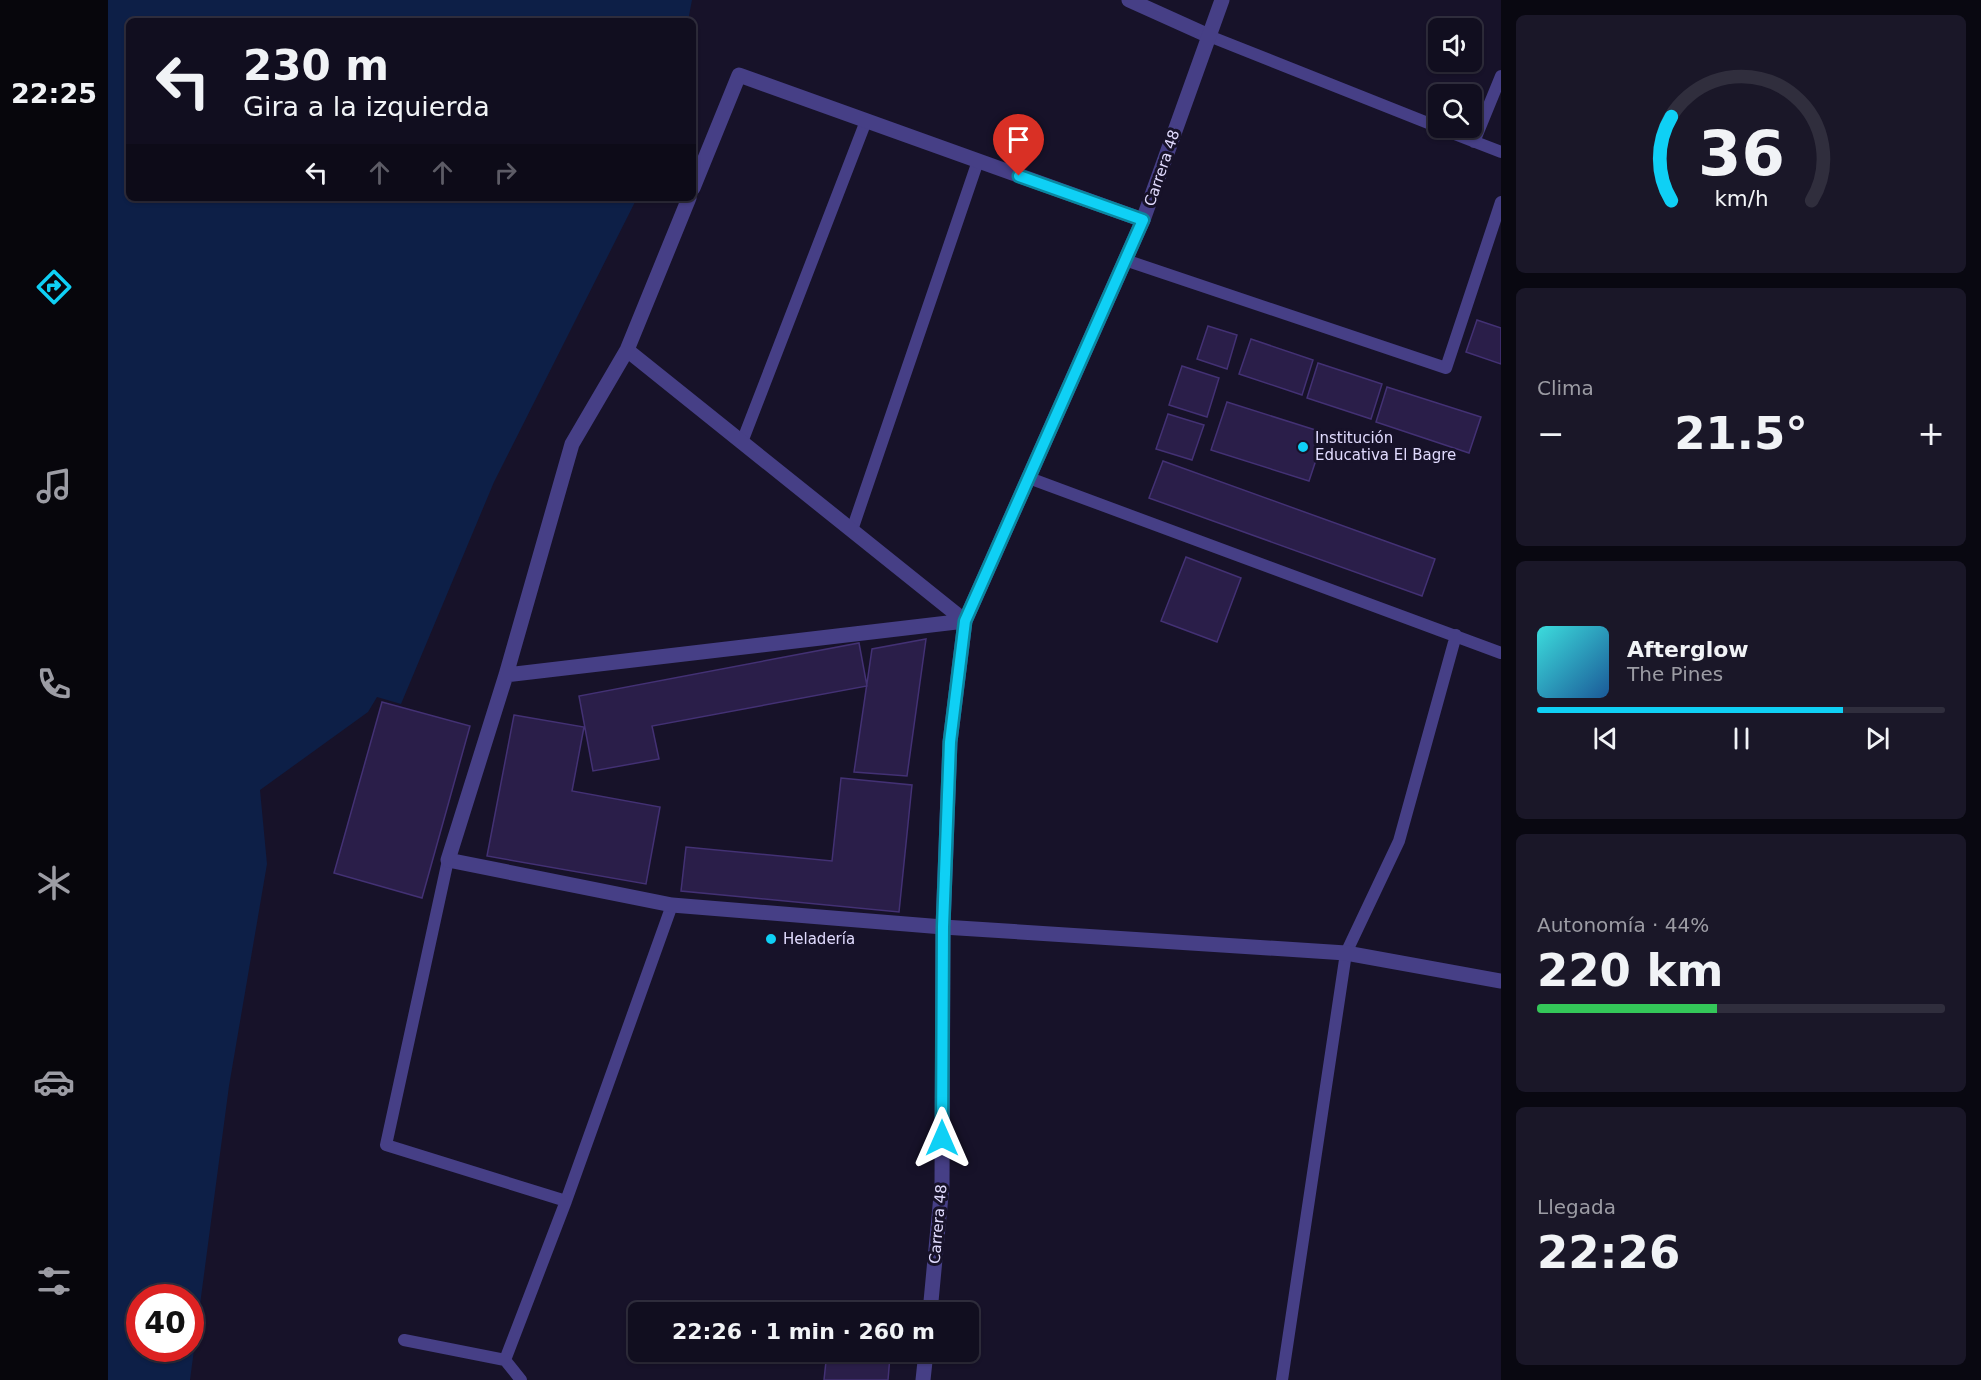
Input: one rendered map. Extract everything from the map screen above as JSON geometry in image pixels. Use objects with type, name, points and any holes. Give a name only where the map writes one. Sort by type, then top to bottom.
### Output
[{"type":"street","points":[[1129,0],[1209,36]]},
{"type":"street","name":"Carrera 48","points":[[931,1302],[942,1185],[943,927],[950,742],[965,621],[1143,220],[1222,0]]},
{"type":"street","points":[[696,181],[739,75],[1143,220]]},
{"type":"street","points":[[688,201],[627,350],[572,444],[506,675],[448,860],[672,905],[943,927],[1346,953],[1501,981]]},
{"type":"street","points":[[627,350],[965,621]]},
{"type":"street","points":[[506,675],[965,621]]},
{"type":"street","points":[[923,1380],[925,1362]]},
{"type":"lane","points":[[1209,36],[1428,124]]},
{"type":"lane","points":[[1474,142],[1501,76]]},
{"type":"lane","points":[[742,442],[866,121]]},
{"type":"lane","points":[[1464,138],[1501,152]]},
{"type":"lane","points":[[852,530],[978,161]]},
{"type":"lane","points":[[1125,260],[1446,368],[1501,202]]},
{"type":"lane","points":[[1029,478],[1501,652]]},
{"type":"lane","points":[[1282,1380],[1346,953],[1400,840],[1456,635]]},
{"type":"lane","points":[[448,860],[386,1145],[566,1201]]},
{"type":"lane","points":[[505,1360],[566,1201],[672,905]]},
{"type":"lane","points":[[404,1340],[505,1360],[521,1380]]},
{"type":"water","points":[[108,0],[692,0],[689,18],[126,18],[126,201],[635,201],[494,482],[401,704],[377,697],[368,712],[260,790],[267,864],[229,1086],[203,1284],[126,1284],[126,1362],[192,1362],[190,1380],[108,1380]]},
{"type":"building","points":[[1477,320],[1501,328],[1501,364],[1466,352]]},
{"type":"building","points":[[1208,326],[1237,335],[1227,369],[1197,359]]},
{"type":"building","points":[[1251,339],[1313,360],[1302,395],[1239,374]]},
{"type":"building","points":[[1318,363],[1382,384],[1371,419],[1307,398]]},
{"type":"building","points":[[1182,366],[1219,378],[1207,417],[1169,405]]},
{"type":"building","points":[[1387,387],[1481,417],[1469,453],[1376,422]]},
{"type":"building","points":[[1227,402],[1325,433],[1309,481],[1211,450]]},
{"type":"building","points":[[1168,414],[1204,425],[1192,460],[1156,449]]},
{"type":"building","points":[[1163,461],[1435,559],[1422,596],[1149,498]]},
{"type":"building","points":[[1186,557],[1241,578],[1217,642],[1161,621]]},
{"type":"building","points":[[926,639],[907,776],[854,772],[872,649]]},
{"type":"building","points":[[859,643],[867,686],[652,726],[659,759],[593,771],[579,696]]},
{"type":"building","points":[[382,702],[470,726],[422,898],[334,873]]},
{"type":"building","points":[[514,715],[584,727],[572,791],[660,807],[646,884],[487,856]]},
{"type":"building","points":[[841,778],[912,785],[899,912],[681,891],[686,847],[832,861]]},
{"type":"building","points":[[826,1362],[890,1362],[888,1380],[824,1380]]},
{"type":"place","name":"Institución Educativa El Bagre","points":[[1303,447]]},
{"type":"place","name":"Heladería","points":[[771,939]]},
{"type":"route","points":[[942,1138],[943,927],[950,742],[965,621],[1143,220],[1019,176]]}]
